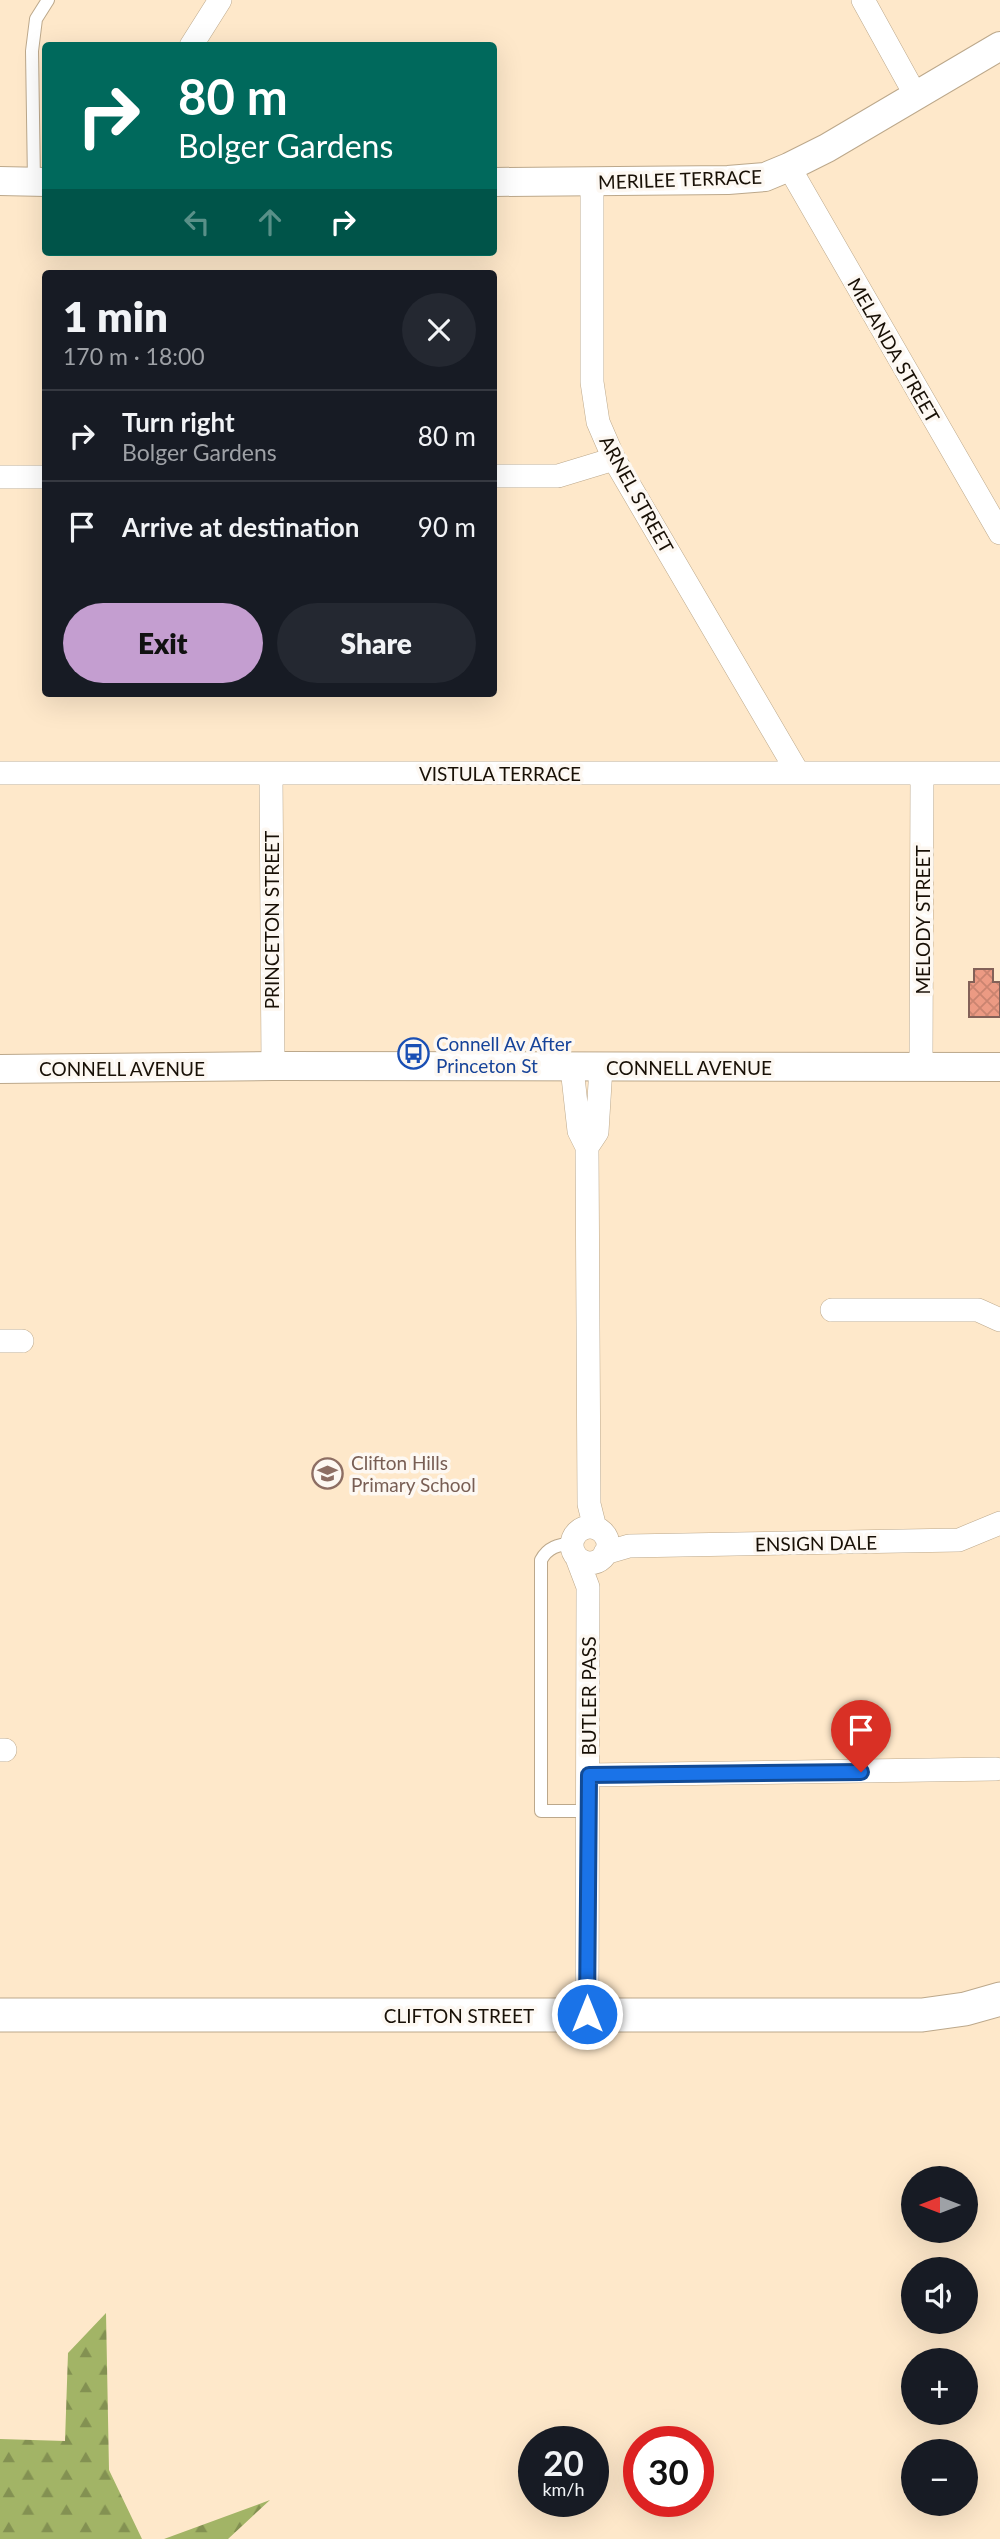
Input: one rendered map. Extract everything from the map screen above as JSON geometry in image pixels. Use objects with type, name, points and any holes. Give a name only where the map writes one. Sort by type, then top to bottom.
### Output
[{"type":"main road","name":"CLIFTON STREET","points":[[0,2015],[922,2015],[965,2009],[1000,1999]]},
{"type":"street","points":[[194,42],[220,0]]},
{"type":"street","points":[[863,0],[916,96]]},
{"type":"street","name":"MERILEE TERRACE","points":[[497,182],[741,180],[765,177],[789,167],[1000,46]]},
{"type":"street","name":"MELANDA STREET","points":[[789,167],[1000,533]]},
{"type":"street","points":[[0,181],[40,182]]},
{"type":"street","name":"ARNEL STREET","points":[[592,182],[592,382],[598,422],[614,458],[797,773]]},
{"type":"street","points":[[497,476],[558,476],[614,458]]},
{"type":"street","points":[[0,477],[42,477]]},
{"type":"street","name":"VISTULA TERRACE","points":[[0,774],[1000,773]]},
{"type":"street","name":"PRINCETON STREET","points":[[271,774],[272,1066]]},
{"type":"street","name":"MELODY STREET","points":[[922,774],[922,1067]]},
{"type":"street","name":"CONNELL AVENUE","points":[[0,1069],[272,1066],[1000,1067]]},
{"type":"street","name":"BUTLER PASS","points":[[572,1068],[579,1131],[587,1147],[590,1544],[587,1587],[587,2014]]},
{"type":"street","name":"BUTLER PASS","points":[[587,1147],[597,1132],[601,1068]]},
{"type":"street","points":[[832,1310],[978,1310],[1000,1320]]},
{"type":"street","name":"ENSIGN DALE","points":[[590,1544],[629,1546],[959,1540],[1000,1523]]},
{"type":"street","points":[[589,1775],[996,1769]]},
{"type":"lane","points":[[40,182],[32,51],[36,19],[48,0]]},
{"type":"lane","points":[[587,1811],[541,1811],[541,1560],[545,1552],[555,1546],[590,1544]]},
{"type":"green space","points":[[106,2313],[109,2470],[142,2539],[0,2539],[0,2439],[65,2441],[68,2353]]},
{"type":"green space","points":[[270,2500],[228,2539],[164,2539]]},
{"type":"building","points":[[974,969],[993,969],[993,982],[1000,982],[1000,1017],[969,1017],[969,982],[974,982]]},
{"type":"place","name":"Connell Av After Princeton St","points":[[413,1054]]},
{"type":"place","name":"Clifton Hills Primary School","points":[[328,1473]]},
{"type":"route","points":[[587,2014],[589,1775],[861,1772]]}]
